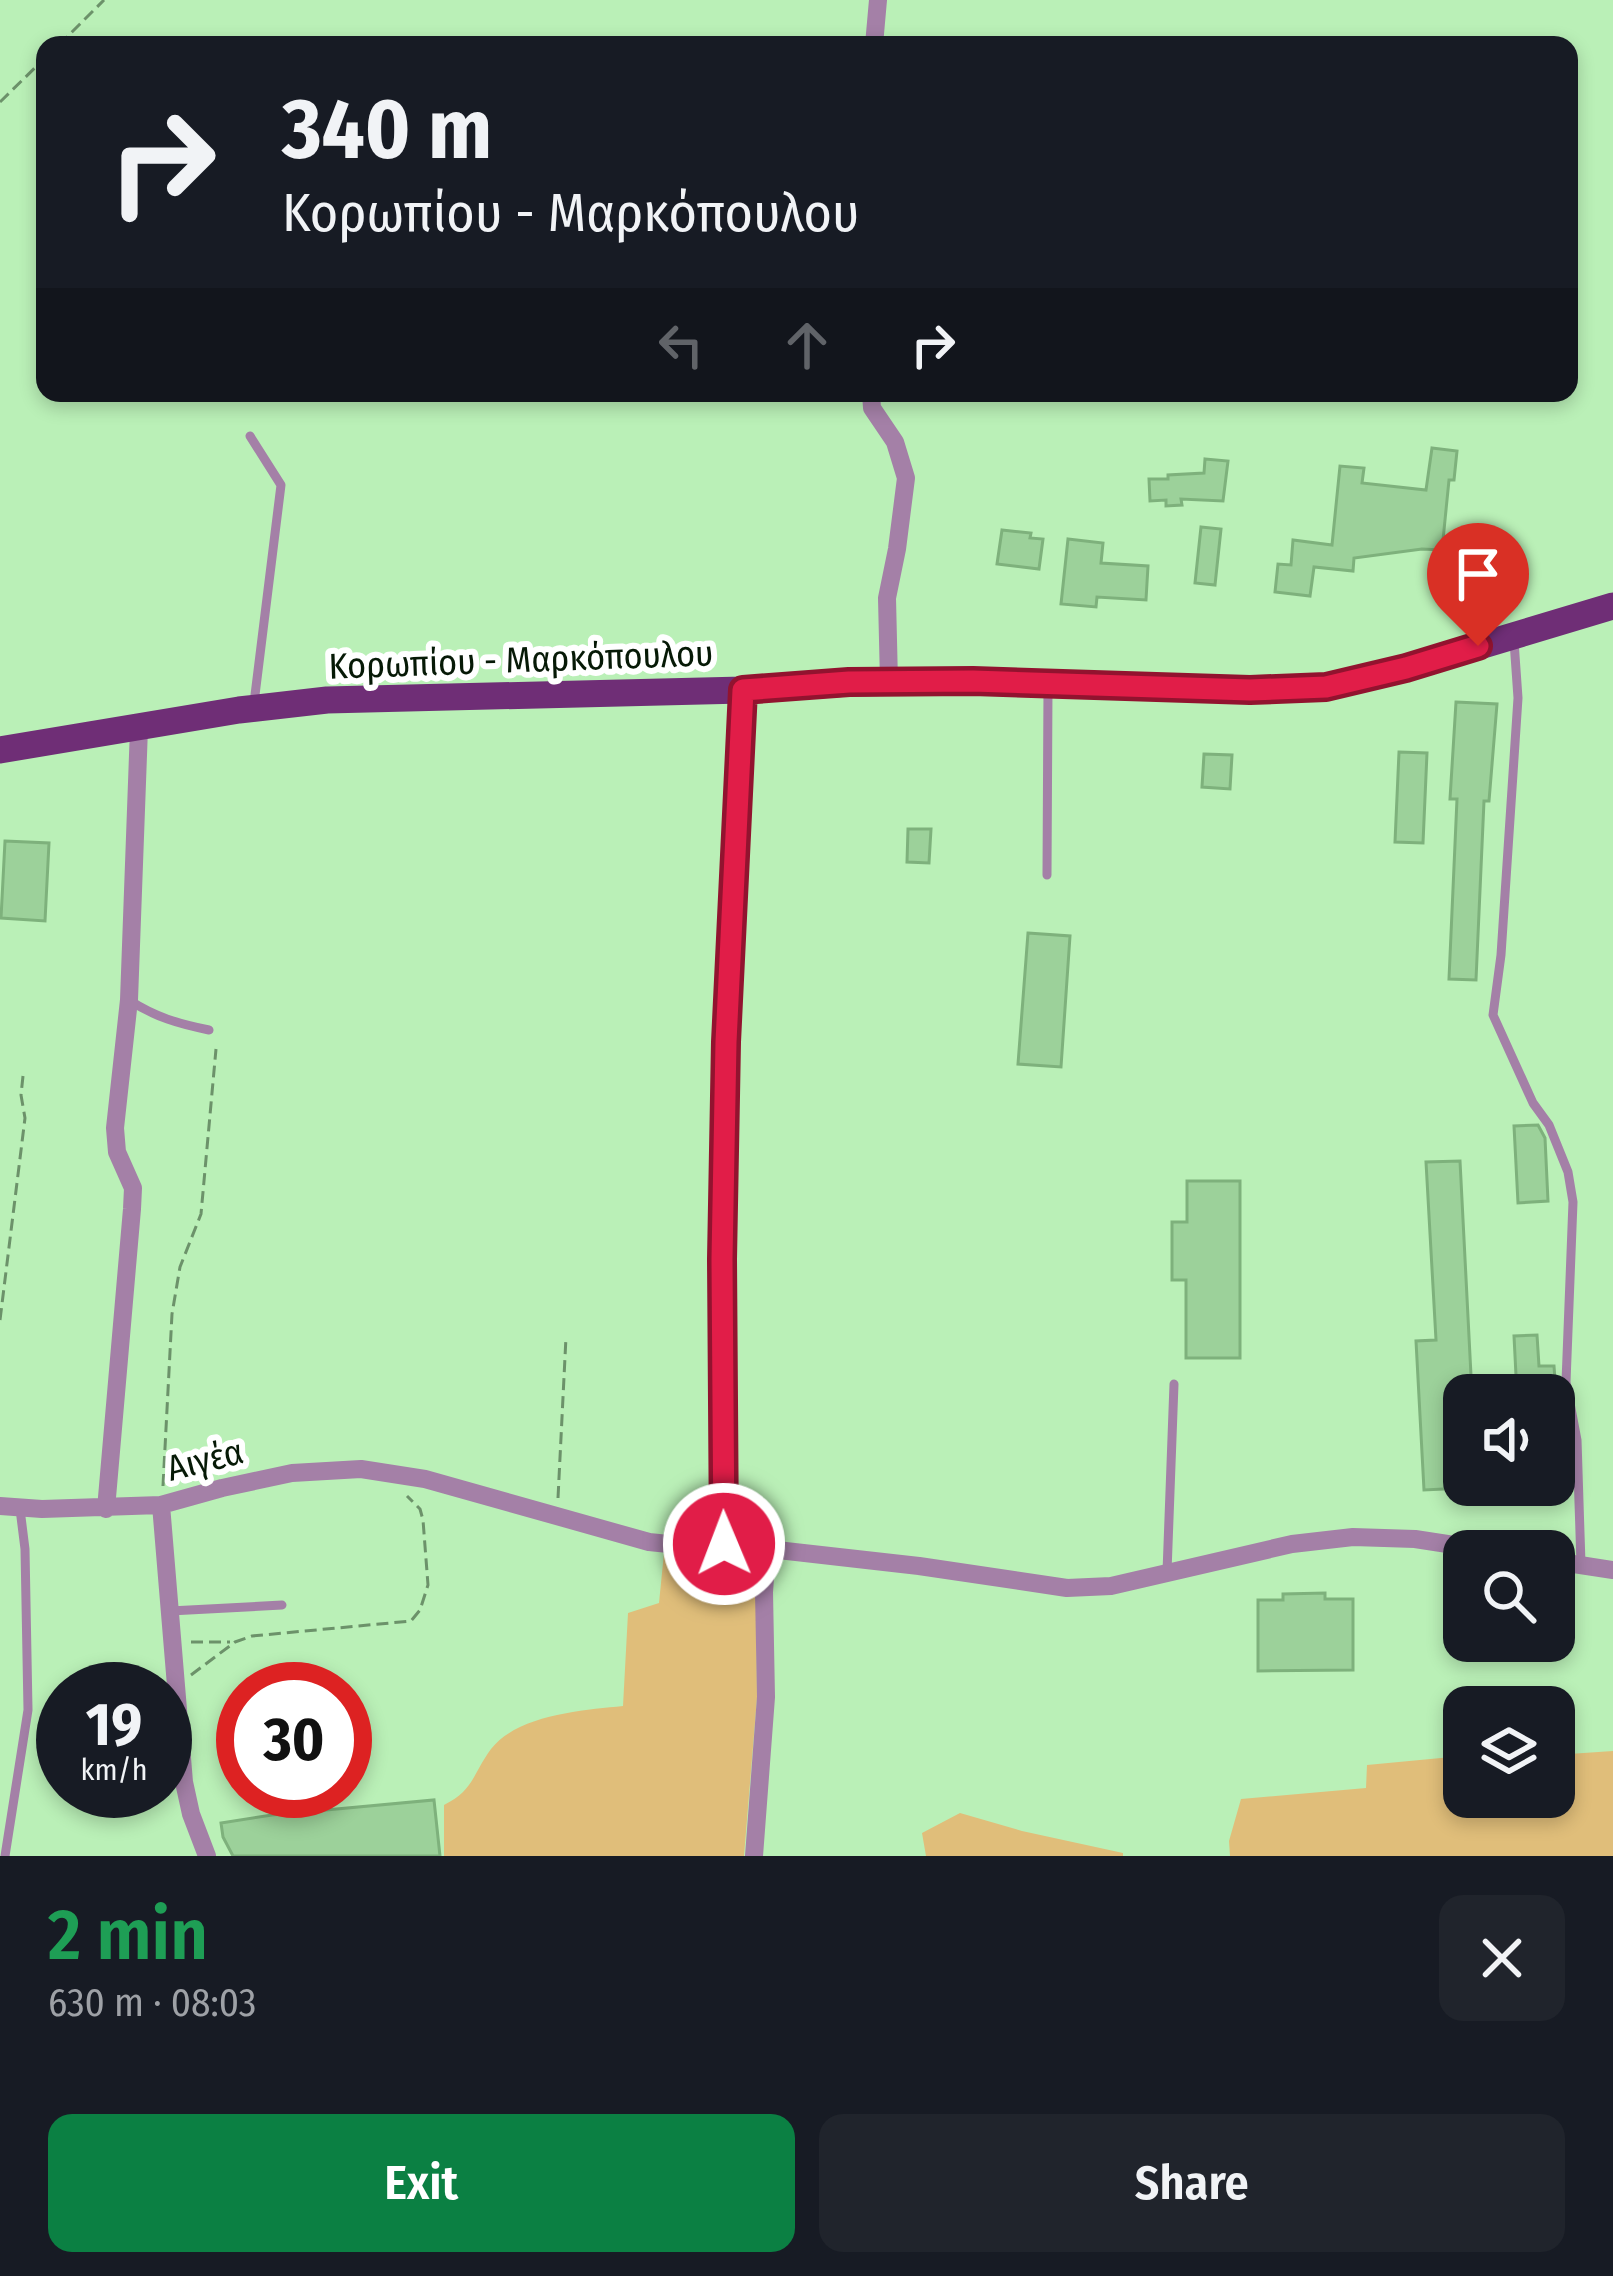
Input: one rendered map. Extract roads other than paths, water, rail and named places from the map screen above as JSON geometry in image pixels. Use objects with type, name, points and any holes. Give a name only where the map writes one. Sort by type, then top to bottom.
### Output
[{"type":"main road","name":"Κορωπίου - Μαρκόπουλου","points":[[0,750],[327,700],[889,682],[1250,690],[1326,687],[1613,606]]},
{"type":"street","points":[[875,36],[878,0]]},
{"type":"street","points":[[872,402],[895,442],[906,478],[898,549],[886,598],[889,682]]},
{"type":"street","points":[[724,1544],[725,1082],[743,690]]},
{"type":"street","points":[[106,1509],[133,1189],[117,1153],[115,1128],[129,1000],[139,728]]},
{"type":"street","name":"Αιγέα","points":[[10,1507],[161,1505],[292,1473],[362,1469],[425,1479],[649,1542],[724,1544],[1066,1588],[1111,1586],[1292,1544],[1353,1537],[1443,1543]]},
{"type":"street","points":[[161,1505],[184,1782],[207,1856]]},
{"type":"street","points":[[754,1856],[766,1697],[767,1550]]},
{"type":"street","points":[[1575,1564],[1613,1570]]},
{"type":"lane","points":[[250,436],[281,485],[253,709]]},
{"type":"lane","points":[[1514,636],[1518,698],[1502,955],[1493,1015],[1533,1102],[1549,1125],[1568,1172],[1573,1202],[1566,1382],[1577,1440],[1581,1565]]},
{"type":"lane","points":[[1047,875],[1048,683]]},
{"type":"lane","points":[[129,1000],[172,1022],[209,1030]]},
{"type":"lane","points":[[1167,1572],[1174,1384]]},
{"type":"lane","points":[[5,1856],[28,1710],[25,1550],[10,1507]]},
{"type":"lane","points":[[170,1611],[282,1605]]}]
